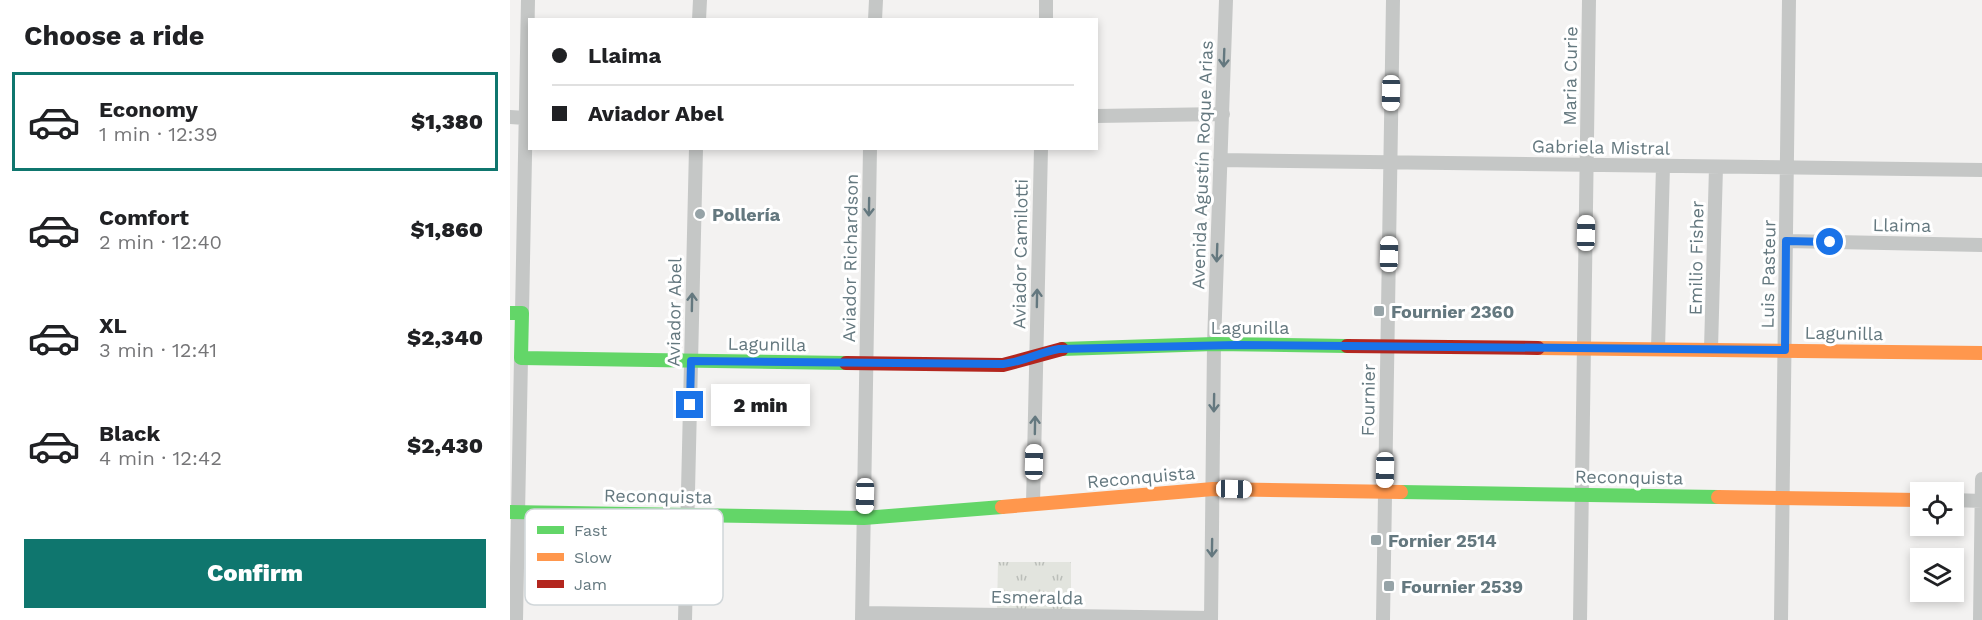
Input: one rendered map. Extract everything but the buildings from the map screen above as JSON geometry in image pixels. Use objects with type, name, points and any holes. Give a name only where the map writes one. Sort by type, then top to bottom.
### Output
[{"type":"main road","points":[[516,313],[521,358]]},
{"type":"main road","name":"Lagunilla","points":[[521,358],[1003,364],[1017,363],[1059,349],[1214,345],[1387,345],[1982,353]]},
{"type":"main road","name":"Reconquista","points":[[723,516],[864,518],[1213,489],[1910,500]]},
{"type":"street","points":[[516,313],[527,126],[528,0]]},
{"type":"street","points":[[699,18],[700,0]]},
{"type":"street","points":[[875,18],[876,0]]},
{"type":"street","points":[[1046,0],[1046,18]]},
{"type":"street","name":"Avenida Agustín Roque Arias","points":[[1211,619],[1214,345],[1226,0]]},
{"type":"street","name":"Fournier","points":[[1383,620],[1393,0]]},
{"type":"street","name":"Maria Curie","points":[[1580,620],[1589,0]]},
{"type":"street","name":"Luis Pasteur","points":[[1781,620],[1789,0]]},
{"type":"street","points":[[1098,116],[1223,114]]},
{"type":"street","points":[[510,117],[527,126]]},
{"type":"street","name":"Aviador Abel","points":[[687,509],[696,150]]},
{"type":"street","name":"Aviador Richardson","points":[[863,616],[870,150]]},
{"type":"street","name":"Aviador Camilotti","points":[[1033,504],[1041,150]]},
{"type":"street","name":"Gabriela Mistral","points":[[1220,160],[1982,170]]},
{"type":"street","points":[[1658,349],[1663,166]]},
{"type":"street","name":"Emilio Fisher","points":[[1712,350],[1716,167]]},
{"type":"street","name":"Llaima","points":[[1786,241],[1982,245]]},
{"type":"street","points":[[516,620],[514,512],[521,358]]},
{"type":"street","points":[[1980,620],[1982,478]]},
{"type":"street","points":[[1964,500],[1982,501]]},
{"type":"street","name":"Aviador Abel","points":[[685,605],[685,620]]},
{"type":"street","name":"Esmeralda","points":[[863,616],[1211,619]]},
{"type":"green space","points":[[998,562],[1071,562],[1071,610],[997,609]]},
{"type":"traffic: fast","points":[[510,313],[522,313],[521,358],[846,363]]},
{"type":"traffic: fast","points":[[1062,349],[1214,344],[1347,346]]},
{"type":"traffic: fast","points":[[1401,492],[1718,497]]},
{"type":"traffic: fast","points":[[723,516],[864,518],[1002,507]]},
{"type":"traffic: fast","points":[[510,512],[525,512]]},
{"type":"traffic: slow","points":[[1538,348],[1982,353]]},
{"type":"traffic: slow","points":[[1002,507],[1213,489],[1401,492]]},
{"type":"traffic: slow","points":[[1718,497],[1910,500]]},
{"type":"traffic: jam","points":[[1347,346],[1538,348]]},
{"type":"traffic: jam","points":[[846,363],[1003,365],[1062,349]]},
{"type":"place","name":"Pollería","points":[[700,214]]},
{"type":"place","name":"Fournier 2360","points":[[1379,311]]},
{"type":"place","name":"Fornier 2514","points":[[1376,540]]},
{"type":"place","name":"Fournier 2539","points":[[1389,586]]},
{"type":"route","points":[[690,405],[691,361],[1003,364],[1017,363],[1059,349],[1214,345],[1785,350],[1786,241],[1830,242]]}]
